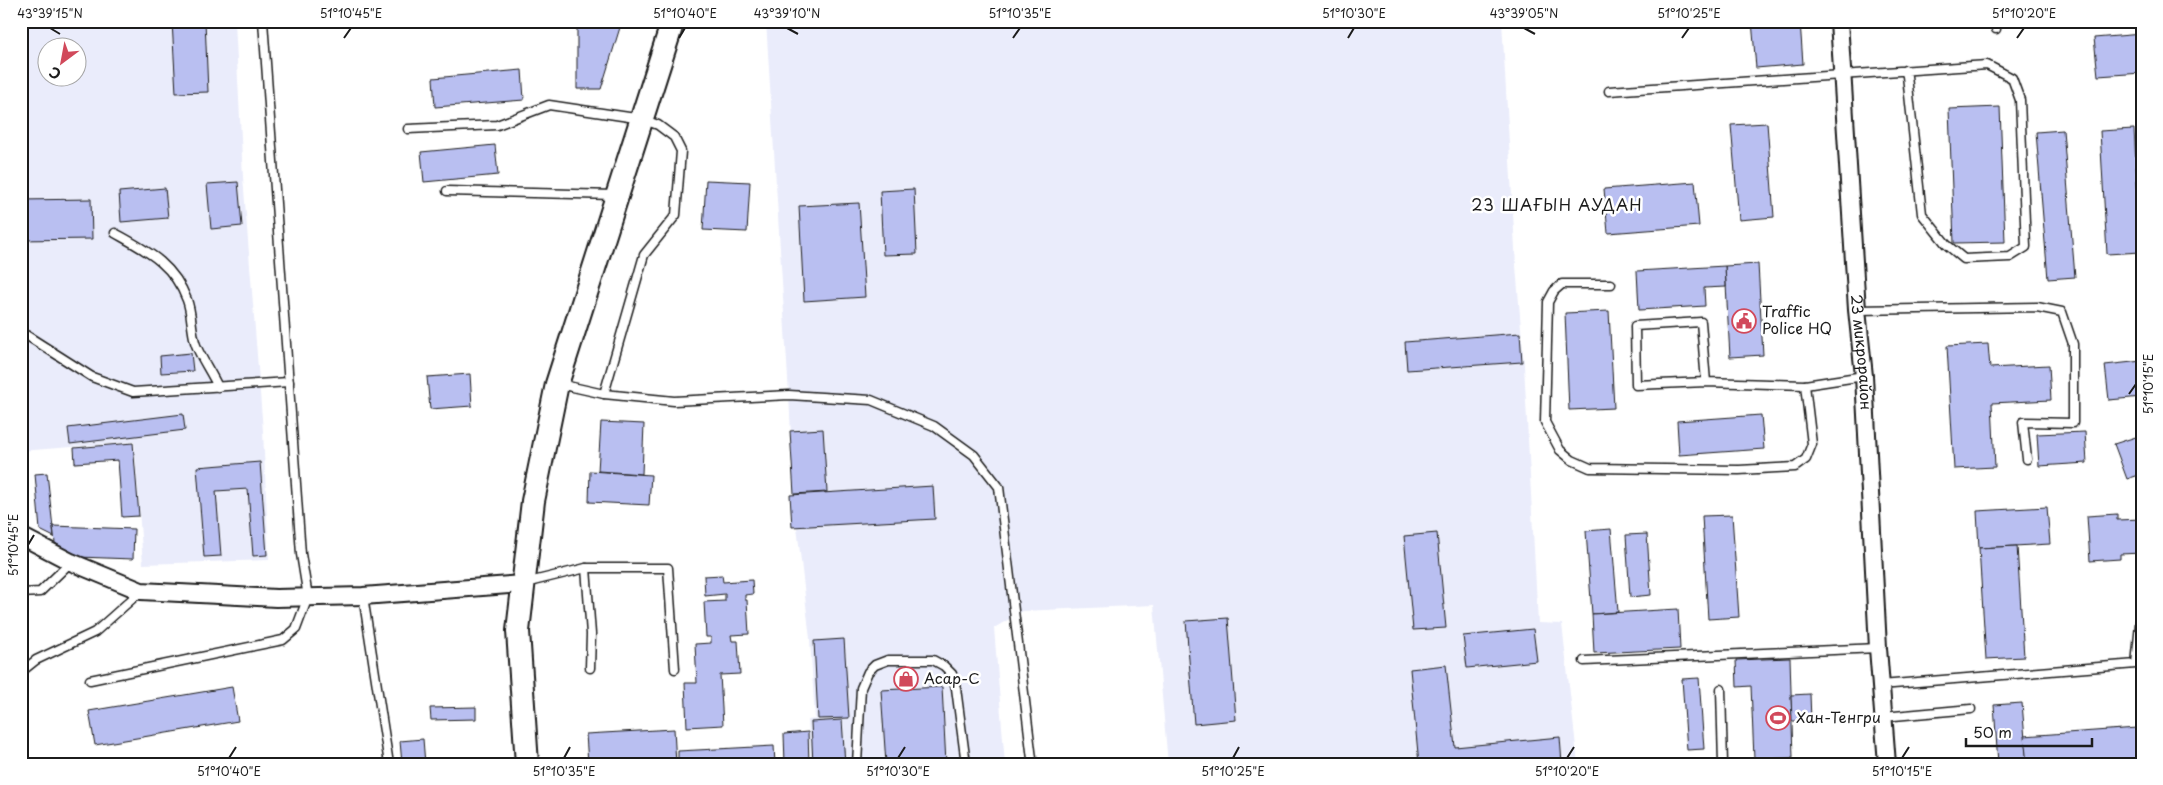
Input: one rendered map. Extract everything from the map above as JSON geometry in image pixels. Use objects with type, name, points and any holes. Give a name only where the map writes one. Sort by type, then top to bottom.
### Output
[{"type":"street","points":[[527,764],[518,631],[532,501],[556,384],[673,21]]},
{"type":"street","name":"23 микрорайон","points":[[1839,21],[1857,310],[1864,376],[1884,764]]},
{"type":"street","points":[[21,536],[71,562],[141,591],[194,595],[363,596],[522,584]]},
{"type":"lane","points":[[90,680],[283,640],[296,628],[308,597],[302,554],[263,21]]},
{"type":"lane","points":[[1609,91],[1842,76],[1904,70],[1987,65],[2012,78],[2020,100],[2026,247],[2010,256],[1964,259],[1946,244],[1922,214],[1907,76],[1904,70]]},
{"type":"lane","points":[[408,129],[497,125],[549,105],[642,119],[658,126],[674,137],[681,150],[676,214],[644,255],[604,394]]},
{"type":"lane","points":[[447,191],[617,195]]},
{"type":"lane","points":[[115,233],[158,258],[171,270],[187,300],[195,344],[218,387]]},
{"type":"lane","points":[[1611,284],[1562,284],[1554,291],[1548,302],[1546,422],[1560,450],[1572,460],[1590,468],[1739,470],[1795,467],[1806,459],[1812,444],[1805,385]]},
{"type":"lane","points":[[1857,310],[2037,307],[2062,312],[2073,344],[2073,423],[2024,422],[2026,459]]},
{"type":"lane","points":[[1706,382],[1701,322],[1634,326],[1636,385],[1706,382],[1805,385],[1864,376]]},
{"type":"lane","points":[[26,335],[92,377],[133,392],[289,382]]},
{"type":"lane","points":[[556,384],[604,394],[674,401],[789,395],[871,400],[934,426],[974,455],[999,486],[1032,759]]},
{"type":"lane","points":[[21,593],[40,592],[71,562]]},
{"type":"lane","points":[[586,568],[590,668]]},
{"type":"lane","points":[[522,584],[586,568],[668,568],[675,669]]},
{"type":"lane","points":[[21,672],[36,660],[96,632],[141,591]]},
{"type":"lane","points":[[363,596],[389,764]]},
{"type":"lane","points":[[1881,685],[2136,664],[2142,604]]},
{"type":"lane","points":[[1584,661],[1878,648]]},
{"type":"lane","points":[[857,764],[861,688],[868,672],[882,661],[888,660],[934,660],[952,674],[956,688],[966,764]]},
{"type":"lane","points":[[1721,689],[1723,764]]},
{"type":"lane","points":[[1883,717],[1971,709]]},
{"type":"shaded area","points":[[21,21],[235,21],[243,177],[263,431],[269,560],[143,564],[134,442],[21,451]]},
{"type":"shaded area","points":[[766,21],[1502,21],[1538,623],[1562,624],[1578,764],[1168,764],[1154,605],[1023,611],[994,628],[1005,764],[811,764],[808,720],[815,719],[810,639],[797,527],[792,527],[790,495],[794,494],[789,395]]},
{"type":"building","points":[[172,21],[205,21],[208,92],[176,93]]},
{"type":"building","points":[[577,21],[622,21],[601,89],[577,89]]},
{"type":"building","points":[[1752,21],[1800,21],[1803,64],[1756,68]]},
{"type":"building","points":[[2142,34],[2142,73],[2098,76],[2094,38]]},
{"type":"building","points":[[522,70],[524,100],[435,107],[433,78]]},
{"type":"building","points":[[2000,107],[2005,242],[1954,243],[1949,109]]},
{"type":"building","points":[[1767,123],[1774,217],[1739,220],[1731,125]]},
{"type":"building","points":[[2134,129],[2141,252],[2107,254],[2100,131]]},
{"type":"building","points":[[2063,130],[2075,277],[2048,279],[2036,132]]},
{"type":"building","points":[[495,145],[498,175],[424,182],[421,152]]},
{"type":"building","points":[[706,180],[750,182],[747,232],[703,230]]},
{"type":"building","points":[[238,182],[242,226],[211,229],[207,184]]},
{"type":"building","points":[[1695,182],[1699,226],[1608,233],[1604,189]]},
{"type":"building","points":[[165,188],[168,218],[121,222],[119,192]]},
{"type":"building","points":[[914,189],[917,254],[883,255],[880,191]]},
{"type":"building","points":[[91,199],[92,239],[21,240],[21,200]]},
{"type":"building","points":[[859,203],[865,297],[804,301],[799,206]]},
{"type":"building","name":"Traffic Police HQ","points":[[1758,264],[1763,355],[1730,357],[1725,266]]},
{"type":"building","points":[[1725,266],[1726,287],[1704,288],[1705,306],[1639,310],[1637,271]]},
{"type":"building","points":[[1609,311],[1614,408],[1569,410],[1565,313]]},
{"type":"building","points":[[1520,333],[1522,362],[1407,370],[1405,342]]},
{"type":"building","points":[[1988,344],[1990,368],[2049,365],[2051,400],[1992,403],[1995,467],[1954,469],[1947,346]]},
{"type":"building","points":[[191,353],[193,371],[161,373],[160,356]]},
{"type":"building","points":[[2142,361],[2142,397],[2109,400],[2105,365]]},
{"type":"building","points":[[470,374],[472,406],[430,409],[427,377]]},
{"type":"building","points":[[183,414],[185,430],[70,444],[68,428]]},
{"type":"building","points":[[1761,415],[1764,449],[1679,455],[1677,421]]},
{"type":"building","points":[[601,422],[644,424],[642,474],[598,471]]},
{"type":"building","points":[[823,429],[827,492],[794,494],[790,431]]},
{"type":"building","points":[[2085,432],[2087,463],[2039,466],[2037,434]]},
{"type":"building","points":[[2142,435],[2142,474],[2127,479],[2114,444]]},
{"type":"building","points":[[133,443],[139,516],[122,517],[118,460],[75,463],[74,448]]},
{"type":"building","points":[[260,462],[267,555],[253,556],[248,489],[216,491],[221,556],[204,557],[197,467]]},
{"type":"building","points":[[590,471],[651,475],[649,505],[589,502]]},
{"type":"building","points":[[47,473],[54,537],[40,530],[35,474]]},
{"type":"building","points":[[933,486],[935,519],[792,527],[790,495]]},
{"type":"building","points":[[2047,507],[2050,544],[1979,548],[1977,511]]},
{"type":"building","points":[[2117,514],[2117,520],[2142,519],[2142,553],[2120,554],[2120,559],[2090,561],[2087,516]]},
{"type":"building","points":[[1732,515],[1739,617],[1708,619],[1702,516]]},
{"type":"building","points":[[53,526],[134,529],[133,559],[78,557],[55,543]]},
{"type":"building","points":[[1611,529],[1618,612],[1592,614],[1586,531]]},
{"type":"building","points":[[1437,533],[1446,628],[1413,630],[1404,536]]},
{"type":"building","points":[[1647,534],[1651,595],[1630,597],[1626,535]]},
{"type":"building","points":[[2017,546],[2024,657],[1986,659],[1979,548]]},
{"type":"building","points":[[722,575],[723,582],[752,580],[753,594],[745,595],[749,634],[731,635],[732,641],[738,641],[740,674],[720,675],[723,725],[687,727],[685,683],[697,683],[695,644],[711,643],[711,637],[706,637],[704,602],[725,601],[725,594],[705,596],[704,576]]},
{"type":"building","points":[[1678,609],[1680,649],[1594,653],[1592,614]]},
{"type":"building","points":[[1228,618],[1236,720],[1194,724],[1186,621]]},
{"type":"building","points":[[1533,629],[1537,661],[1467,668],[1463,636]]},
{"type":"building","points":[[844,639],[849,718],[818,719],[814,641]]},
{"type":"building","points":[[1790,658],[1793,758],[1754,759],[1751,686],[1737,687],[1736,660]]},
{"type":"building","points":[[1446,665],[1455,747],[1560,737],[1562,764],[1419,764],[1410,669]]},
{"type":"building","points":[[1699,678],[1704,749],[1687,750],[1682,679]]},
{"type":"building","points":[[232,687],[238,721],[95,745],[89,711]]},
{"type":"building","points":[[942,687],[946,764],[886,764],[881,690]]},
{"type":"building","points":[[1810,694],[1811,721],[1792,721],[1791,695]]},
{"type":"building","points":[[2022,703],[2027,764],[1998,764],[1994,705]]},
{"type":"building","points":[[476,707],[476,719],[431,720],[430,708]]},
{"type":"building","points":[[842,720],[845,764],[813,764],[811,722]]},
{"type":"building","points":[[2137,728],[2140,764],[2027,764],[2024,736]]},
{"type":"building","points":[[674,729],[676,764],[588,764],[586,734]]},
{"type":"building","points":[[808,732],[809,764],[785,764],[784,734]]},
{"type":"building","points":[[423,739],[425,764],[402,764],[400,741]]},
{"type":"building","points":[[774,746],[775,764],[678,764],[678,751]]},
{"type":"place","name":"Traffic Police HQ","points":[[1744,321]]},
{"type":"place","name":"Асар-С","points":[[906,679]]},
{"type":"place","name":"Хан-Тенгри","points":[[1778,718]]},
{"type":"district","name":"23 ШАҒЫН АУДАН","points":[[1557,205]]}]
